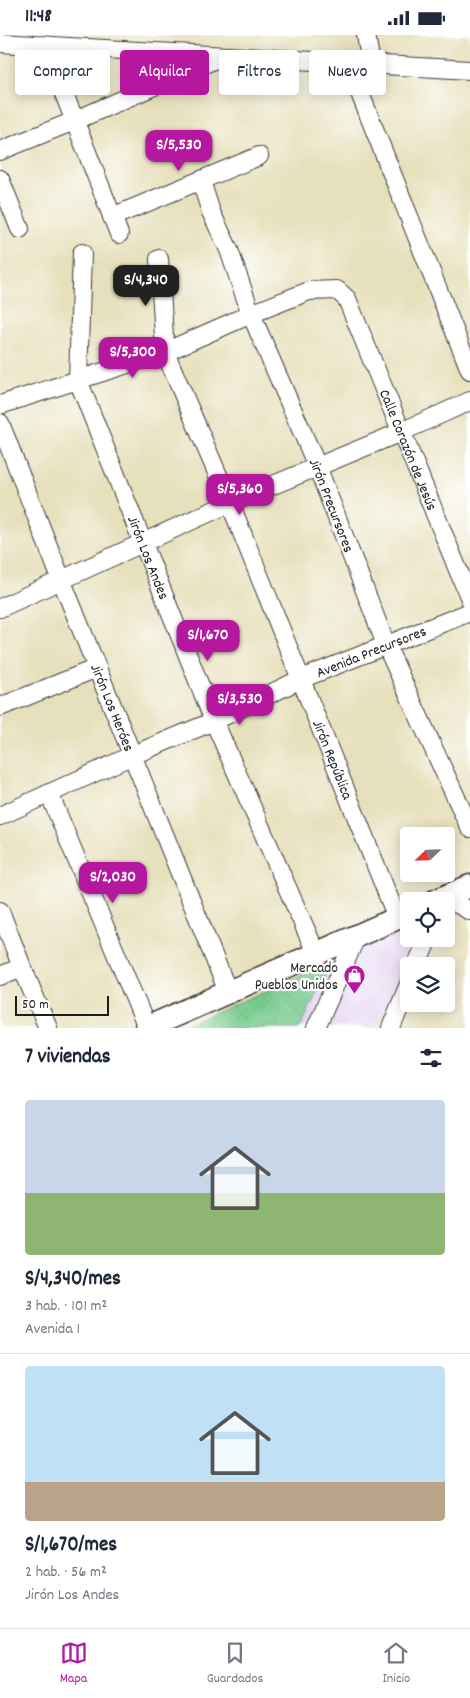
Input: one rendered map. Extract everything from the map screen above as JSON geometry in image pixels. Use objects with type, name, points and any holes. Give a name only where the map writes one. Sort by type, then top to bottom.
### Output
[{"type":"main road","points":[[455,893],[470,886]]},
{"type":"main road","points":[[146,1028],[400,916]]},
{"type":"street","points":[[366,35],[369,50]]},
{"type":"street","points":[[0,43],[219,55]]},
{"type":"street","points":[[45,45],[119,234]]},
{"type":"street","points":[[0,151],[74,121],[219,57]]},
{"type":"street","points":[[386,65],[470,69]]},
{"type":"street","points":[[361,95],[470,370]]},
{"type":"street","points":[[112,217],[259,155]]},
{"type":"street","points":[[0,179],[20,229]]},
{"type":"street","name":"Jirón Precursores","points":[[201,181],[211,212],[229,250],[251,314],[317,466],[386,645],[470,828]]},
{"type":"street","points":[[78,380],[82,253]]},
{"type":"street","name":"Jirón República","points":[[159,259],[165,352],[230,503],[301,679],[400,908]]},
{"type":"street","name":"Calle Corazón de Jesús","points":[[251,314],[309,291],[336,289],[347,299],[470,599]]},
{"type":"street","points":[[0,405],[165,352],[251,314]]},
{"type":"street","name":"Jirón Los Andes","points":[[78,380],[214,721],[316,953]]},
{"type":"street","points":[[0,609],[61,579],[230,503],[470,401]]},
{"type":"street","name":"Jirón Los Heróes","points":[[0,423],[228,992]]},
{"type":"street","name":"Avenida Precursores","points":[[0,815],[214,721],[301,679],[470,612]]},
{"type":"street","points":[[0,707],[97,668]]},
{"type":"street","points":[[49,793],[146,1028]]},
{"type":"street","points":[[455,905],[470,911]]},
{"type":"street","points":[[0,911],[48,1028]]},
{"type":"street","points":[[316,1028],[357,935]]},
{"type":"street","points":[[0,976],[22,967]]},
{"type":"street","points":[[391,1028],[400,1006]]},
{"type":"shaded area","name":"Mercado Pueblos Unidos","points":[[400,925],[400,947],[413,947],[409,957],[400,957],[400,976],[376,1028],[300,1028],[332,962]]},
{"type":"green space","points":[[332,962],[300,1028],[180,1028]]},
{"type":"place","name":"Mercado Pueblos Unidos","points":[[354,995]]}]
